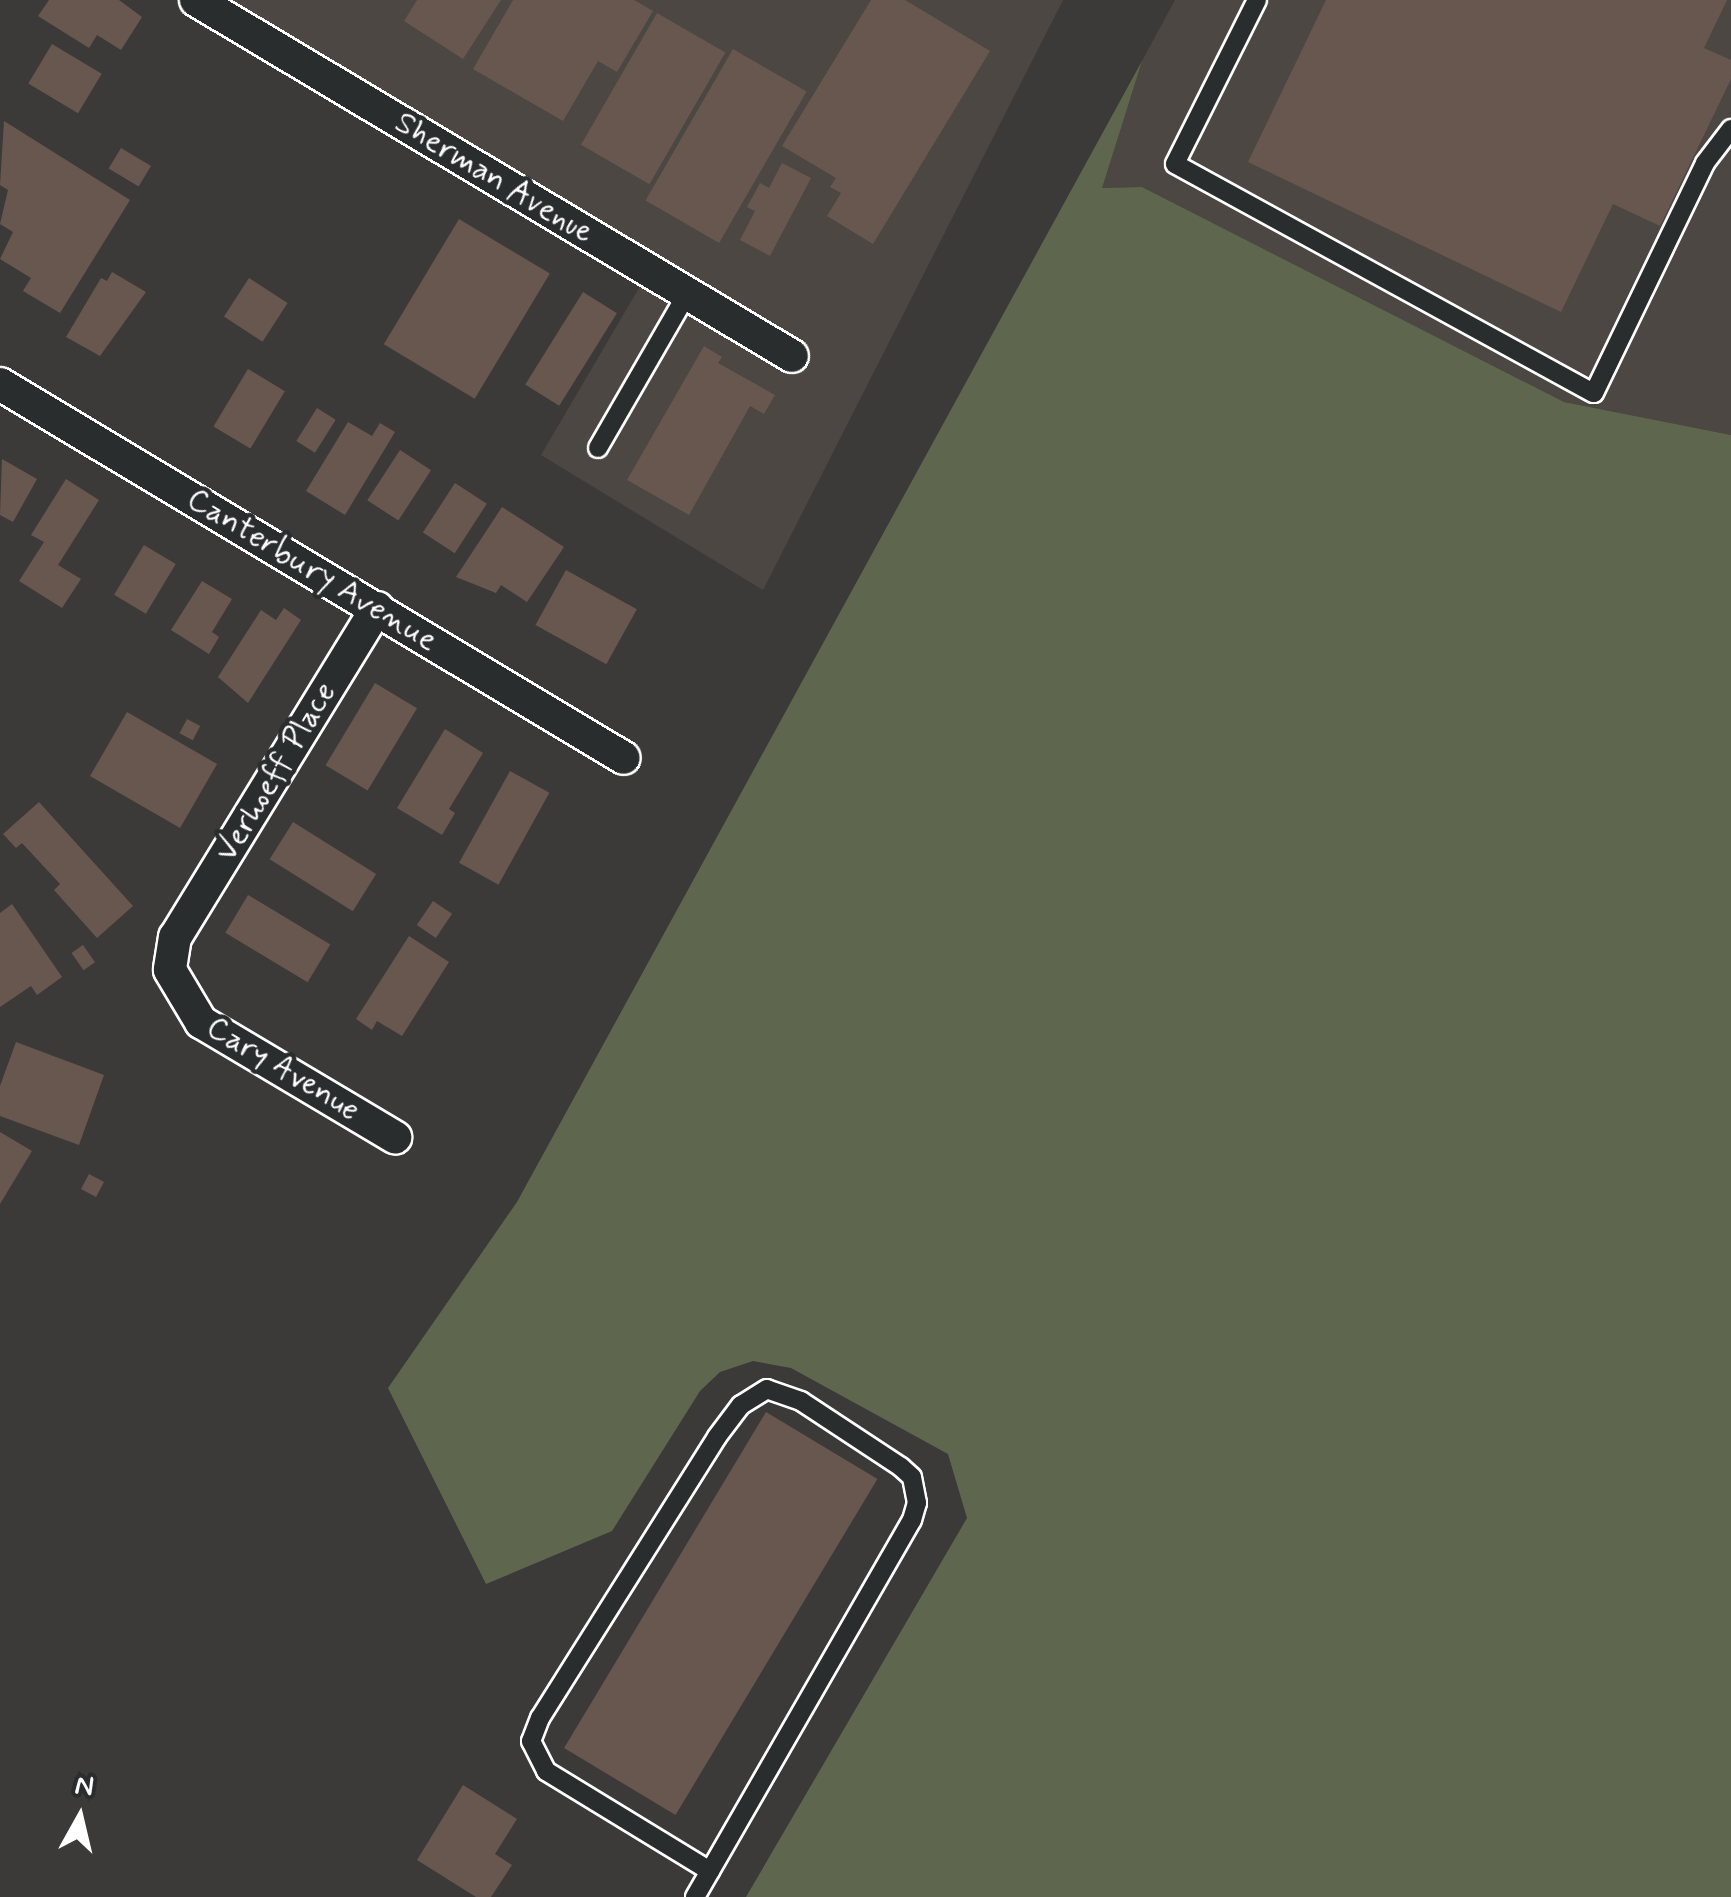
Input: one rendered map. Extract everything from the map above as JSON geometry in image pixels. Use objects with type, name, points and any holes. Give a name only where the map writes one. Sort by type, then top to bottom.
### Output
[{"type":"street","name":"Sherman Avenue","points":[[203,2],[792,356]]},
{"type":"street","name":"Canterbury Avenue","points":[[0,384],[624,758]]},
{"type":"street","name":"Verhoeff Place","points":[[175,937],[376,608]]},
{"type":"street","name":"Cary Avenue","points":[[175,937],[174,986],[200,1022],[395,1137]]},
{"type":"lane","points":[[1257,0],[1175,164],[1594,393],[1705,163],[1731,129]]},
{"type":"lane","points":[[598,448],[687,294]]},
{"type":"lane","points":[[694,1897],[710,1871],[917,1503],[912,1477],[901,1467],[801,1401],[768,1390],[741,1405],[717,1436],[540,1718],[532,1741],[546,1771],[710,1871]]},
{"type":"shaded area","points":[[196,0],[1063,0],[763,590],[541,455],[649,271]]},
{"type":"shaded area","points":[[1175,0],[1731,0],[1731,435],[1564,402],[1142,187],[1101,188],[1142,61]]},
{"type":"green space","points":[[1142,61],[1102,188],[1142,187],[1564,402],[1731,435],[1731,1897],[746,1897],[967,1518],[948,1454],[791,1368],[753,1361],[720,1372],[700,1391],[612,1531],[486,1584],[388,1388],[517,1202]]},
{"type":"building","points":[[49,0],[119,0],[142,17],[121,50],[97,35],[89,48],[38,16]]},
{"type":"building","points":[[417,0],[501,0],[463,59],[404,21]]},
{"type":"building","points":[[513,0],[634,0],[653,11],[617,72],[598,61],[563,121],[473,69]]},
{"type":"building","points":[[871,0],[905,0],[990,51],[873,244],[827,216],[841,193],[830,187],[836,178],[782,146]]},
{"type":"building","points":[[1326,0],[1727,0],[1704,48],[1731,60],[1731,79],[1660,226],[1613,204],[1561,312],[1248,162]]},
{"type":"building","points":[[657,13],[725,52],[649,184],[581,145]]},
{"type":"building","points":[[52,44],[102,74],[78,113],[28,83]]},
{"type":"building","points":[[733,49],[807,92],[719,243],[646,201]]},
{"type":"building","points":[[4,121],[130,200],[60,313],[23,291],[31,278],[0,259],[13,232],[0,224],[8,190],[0,185]]},
{"type":"building","points":[[121,148],[151,166],[139,187],[109,169]]},
{"type":"building","points":[[782,163],[811,178],[770,256],[740,240],[755,211],[747,207],[760,183],[769,188]]},
{"type":"building","points":[[459,219],[550,274],[475,399],[384,344]]},
{"type":"building","points":[[112,272],[146,292],[100,356],[66,337],[101,278],[107,281]]},
{"type":"building","points":[[249,278],[288,303],[263,342],[224,317]]},
{"type":"building","points":[[583,292],[617,313],[559,406],[525,384]]},
{"type":"building","points":[[704,346],[722,357],[718,363],[775,395],[764,414],[750,406],[689,515],[627,480]]},
{"type":"building","points":[[248,369],[285,391],[250,449],[213,426]]},
{"type":"building","points":[[317,408],[336,420],[315,453],[296,441]]},
{"type":"building","points":[[348,422],[372,436],[380,423],[395,432],[345,515],[306,491]]},
{"type":"building","points":[[400,450],[431,470],[398,520],[367,500]]},
{"type":"building","points":[[2,459],[37,479],[13,522],[0,515]]},
{"type":"building","points":[[66,479],[99,500],[58,565],[81,579],[62,608],[19,581],[44,542],[31,535]]},
{"type":"building","points":[[455,483],[487,504],[455,553],[423,532]]},
{"type":"building","points":[[502,507],[564,547],[527,602],[501,585],[496,593],[456,577]]},
{"type":"building","points":[[144,545],[176,564],[146,614],[114,595]]},
{"type":"building","points":[[566,570],[637,609],[606,664],[535,625]]},
{"type":"building","points":[[202,581],[232,599],[212,632],[219,637],[209,654],[171,630]]},
{"type":"building","points":[[284,608],[301,620],[248,703],[218,677],[261,610],[276,620]]},
{"type":"building","points":[[375,683],[417,708],[368,791],[326,765]]},
{"type":"building","points":[[127,712],[217,764],[180,828],[90,776]]},
{"type":"building","points":[[187,719],[200,726],[193,740],[179,733]]},
{"type":"building","points":[[445,729],[483,753],[449,809],[455,813],[442,835],[397,808]]},
{"type":"building","points":[[510,771],[549,793],[498,885],[459,863]]},
{"type":"building","points":[[39,802],[133,906],[97,938],[54,890],[60,884],[22,843],[16,848],[3,834]]},
{"type":"building","points":[[293,822],[376,874],[353,911],[270,859]]},
{"type":"building","points":[[248,895],[330,944],[308,982],[225,933]]},
{"type":"building","points":[[433,901],[452,914],[436,938],[417,925]]},
{"type":"building","points":[[12,904],[62,977],[37,995],[31,986],[0,1007],[0,913]]},
{"type":"building","points":[[409,936],[449,962],[402,1036],[377,1021],[372,1030],[356,1019]]},
{"type":"building","points":[[83,945],[95,962],[84,970],[72,953]]},
{"type":"building","points":[[16,1042],[104,1075],[79,1145],[0,1116],[0,1086]]},
{"type":"building","points":[[0,1132],[32,1151],[0,1204]]},
{"type":"building","points":[[89,1174],[104,1182],[96,1197],[81,1189]]},
{"type":"building","points":[[766,1412],[877,1479],[676,1815],[564,1748]]},
{"type":"building","points":[[463,1785],[517,1819],[495,1854],[512,1865],[491,1897],[476,1897],[417,1860]]}]
